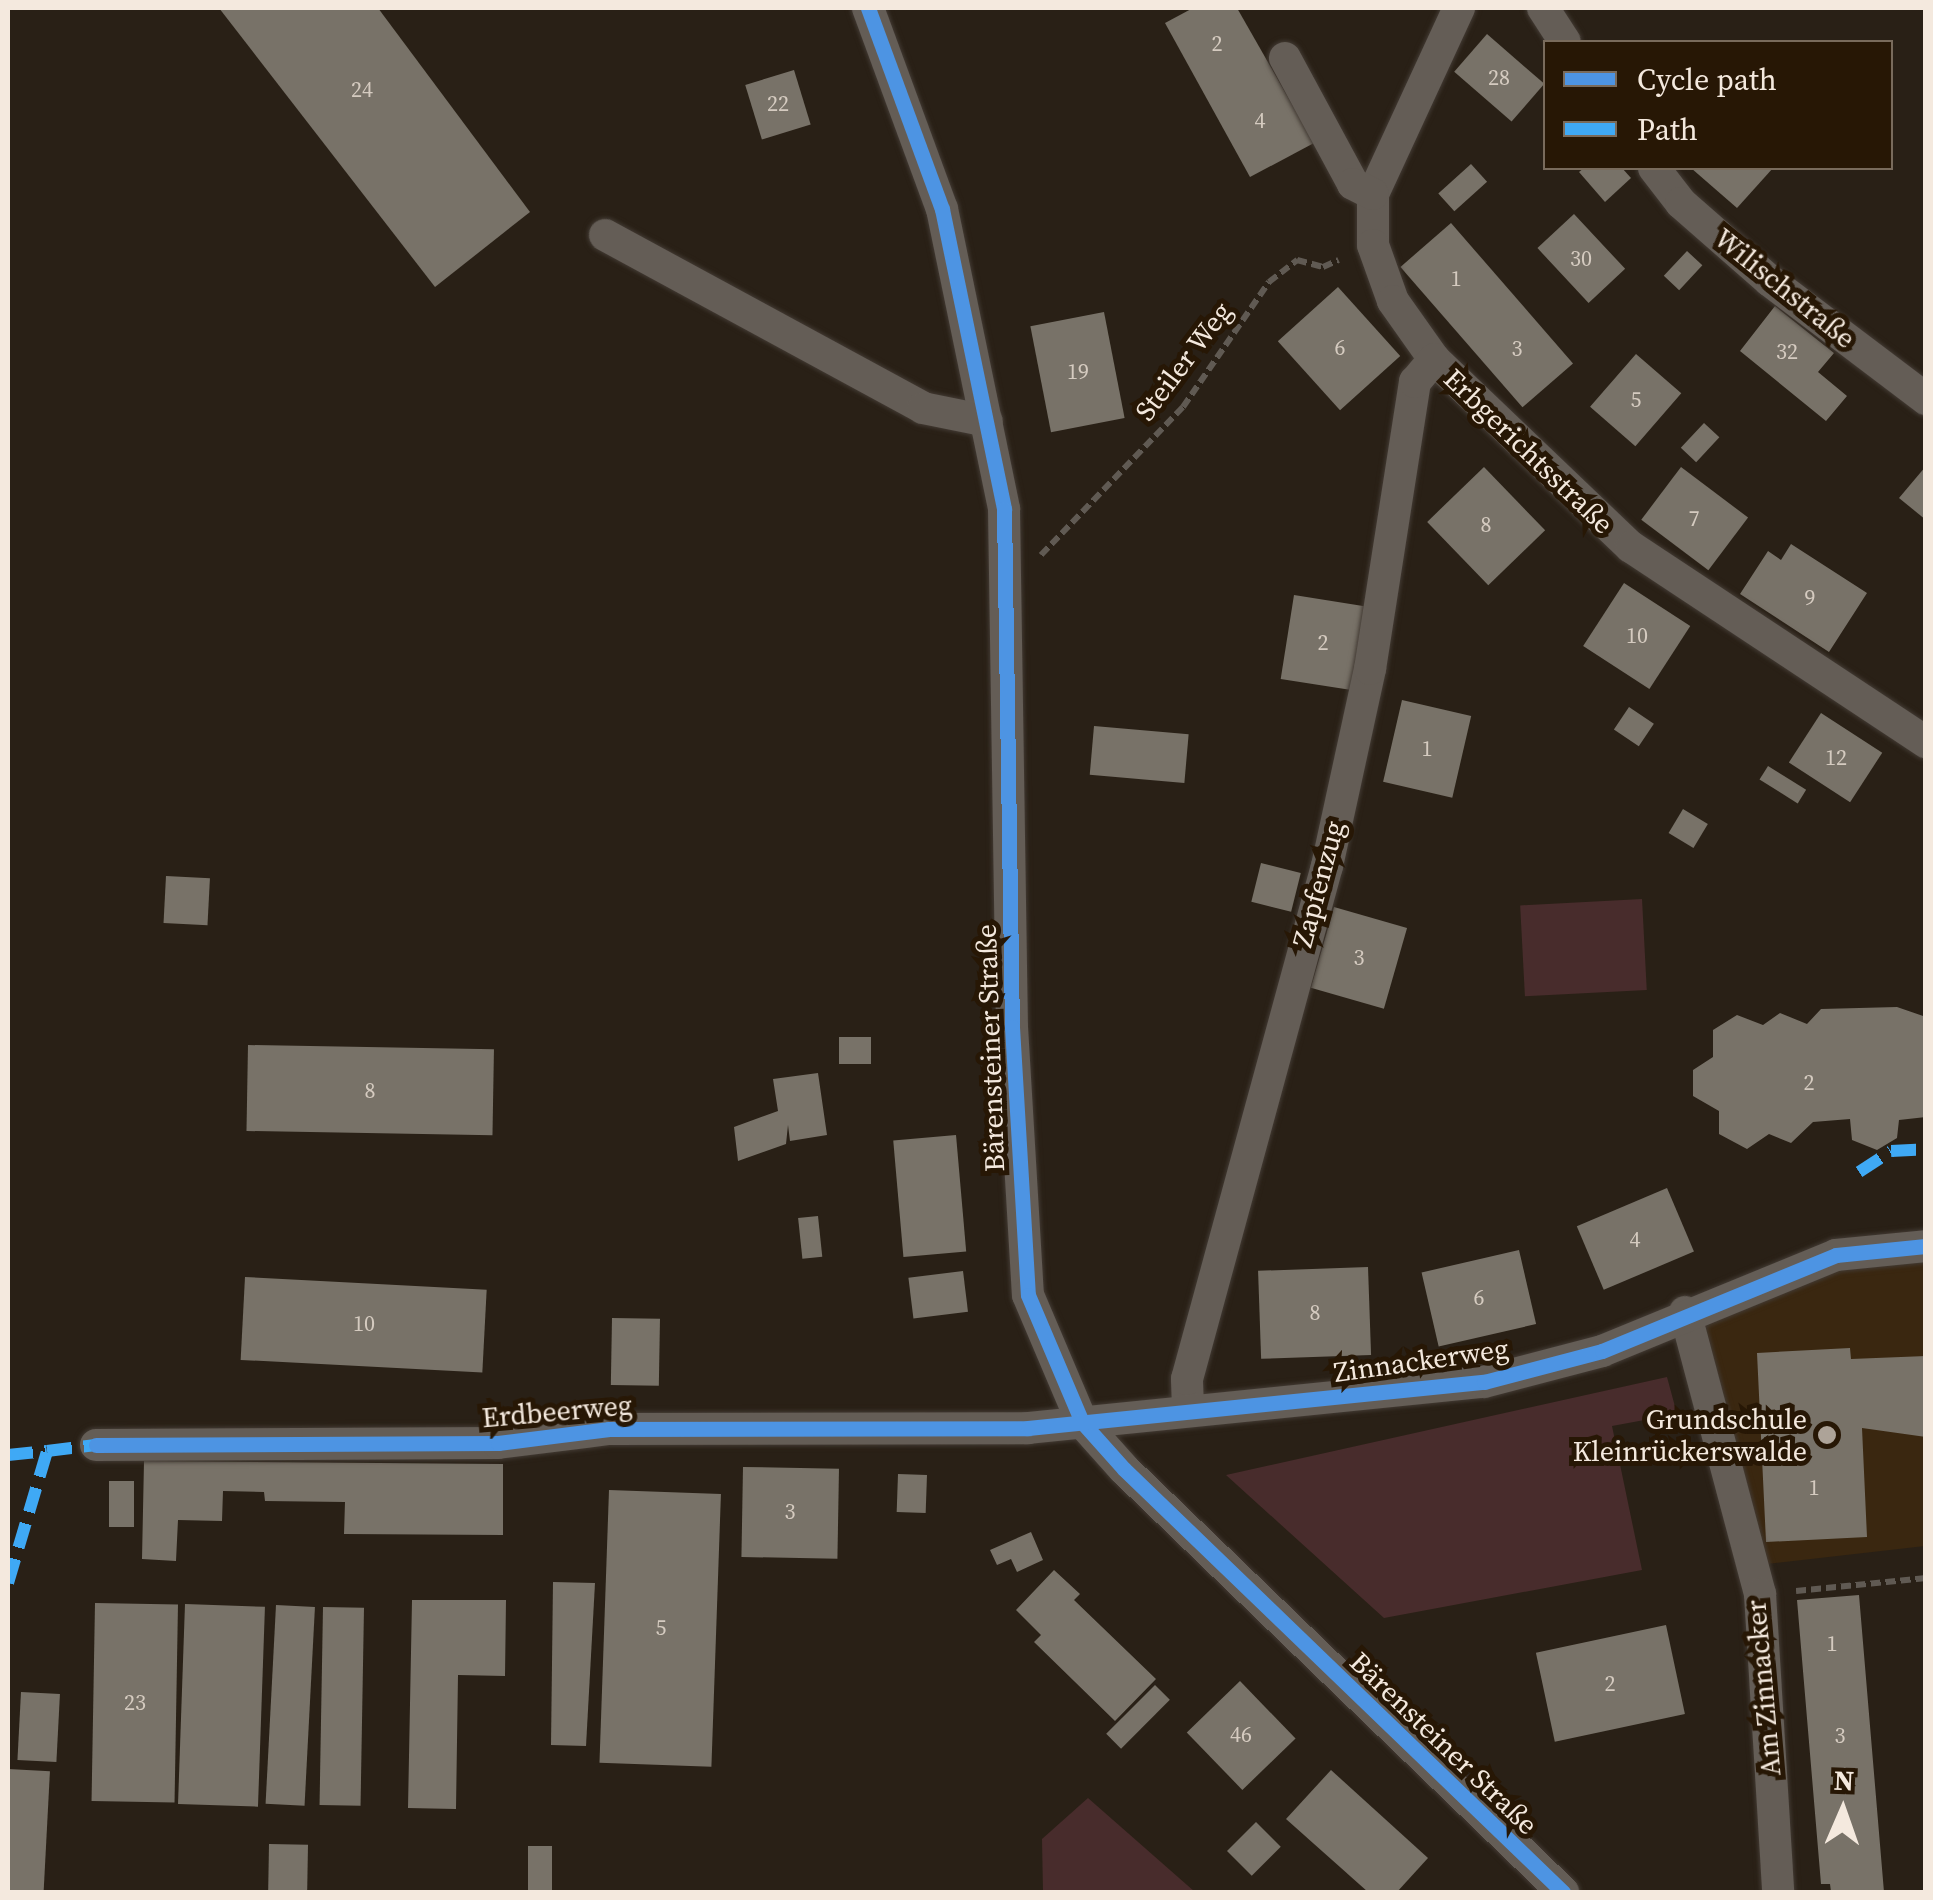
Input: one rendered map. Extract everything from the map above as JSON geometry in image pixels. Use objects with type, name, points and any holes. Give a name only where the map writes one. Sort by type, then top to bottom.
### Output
[{"type":"street","name":"Bärensteiner Straße","points":[[868,8],[942,209],[1004,509],[1012,1027],[1028,1295],[1082,1422],[1563,1892]]},
{"type":"street","name":"Erbgerichtsstraße","points":[[1460,8],[1373,194],[1373,245],[1393,301],[1434,359],[1631,547],[1926,742]]},
{"type":"street","points":[[1544,8],[1564,40]]},
{"type":"street","points":[[1285,58],[1353,184],[1373,194]]},
{"type":"street","name":"Wilischstraße","points":[[1656,170],[1681,203],[1770,281],[1926,399]]},
{"type":"street","points":[[605,235],[923,408],[986,420]]},
{"type":"street","name":"Zapfenzug","points":[[1188,1409],[1187,1379],[1350,758],[1416,382],[1434,359]]},
{"type":"street","name":"Zinnackerweg","points":[[1082,1422],[1484,1382],[1602,1351],[1684,1312],[1836,1255],[1926,1246]]},
{"type":"street","name":"Am Zinnacker","points":[[1684,1312],[1760,1594],[1778,1892]]},
{"type":"street","name":"Erdbeerweg","points":[[96,1445],[498,1444],[608,1429],[1082,1422]]},
{"type":"path","points":[[1760,1594],[1926,1578]]},
{"type":"shaded area","points":[[1642,899],[1647,990],[1525,996],[1520,905]]},
{"type":"shaded area","name":"Grundschule Kleinrückerswalde","points":[[1925,1261],[1925,1546],[1757,1565],[1704,1323],[1833,1268]]},
{"type":"shaded area","points":[[1667,1377],[1677,1414],[1612,1426],[1642,1570],[1384,1618],[1226,1475]]},
{"type":"shaded area","points":[[1088,1798],[1195,1892],[1043,1892],[1042,1839]]},
{"type":"building","points":[[219,8],[378,8],[530,212],[435,287]]},
{"type":"building","points":[[1193,8],[1237,8],[1314,143],[1250,177],[1165,23]]},
{"type":"building","points":[[1487,34],[1543,83],[1512,122],[1454,72]]},
{"type":"building","points":[[794,70],[811,125],[762,139],[745,85]]},
{"type":"building","points":[[1471,164],[1487,182],[1454,211],[1438,193]]},
{"type":"building","points":[[1624,170],[1631,178],[1605,202],[1579,172]]},
{"type":"building","points":[[1693,170],[1771,170],[1737,208]]},
{"type":"building","points":[[1574,214],[1625,269],[1589,303],[1537,248]]},
{"type":"building","points":[[1451,223],[1573,363],[1522,407],[1400,267]]},
{"type":"building","points":[[1687,251],[1702,265],[1679,290],[1664,276]]},
{"type":"building","points":[[1338,287],[1400,356],[1340,410],[1278,341]]},
{"type":"building","points":[[1775,306],[1834,353],[1818,372],[1847,396],[1826,421],[1740,351]]},
{"type":"building","points":[[1104,312],[1125,418],[1051,432],[1030,326]]},
{"type":"building","points":[[1636,354],[1681,393],[1635,446],[1590,407]]},
{"type":"building","points":[[1704,423],[1719,437],[1696,462],[1681,448]]},
{"type":"building","points":[[1926,466],[1926,520],[1899,498]]},
{"type":"building","points":[[1484,467],[1545,530],[1488,585],[1427,522]]},
{"type":"building","points":[[1681,467],[1748,518],[1708,570],[1641,520]]},
{"type":"building","points":[[1791,544],[1867,593],[1829,652],[1740,594],[1768,551],[1781,560]]},
{"type":"building","points":[[1624,583],[1690,626],[1649,689],[1583,646]]},
{"type":"building","points":[[1294,595],[1366,606],[1353,690],[1281,679]]},
{"type":"building","points":[[1402,700],[1471,716],[1452,798],[1383,782]]},
{"type":"building","points":[[1629,707],[1654,724],[1639,746],[1614,729]]},
{"type":"building","points":[[1821,713],[1882,753],[1850,802],[1789,762]]},
{"type":"building","points":[[1094,726],[1189,734],[1184,783],[1090,775]]},
{"type":"building","points":[[1768,766],[1806,790],[1798,803],[1760,780]]},
{"type":"building","points":[[1683,809],[1708,824],[1693,848],[1669,833]]},
{"type":"building","points":[[1261,863],[1301,873],[1291,912],[1251,902]]},
{"type":"building","points":[[166,876],[210,878],[207,925],[164,923]]},
{"type":"building","points":[[1334,907],[1407,928],[1384,1009],[1311,988]]},
{"type":"building","points":[[1897,1007],[1926,1017],[1926,1117],[1899,1120],[1897,1138],[1877,1150],[1852,1140],[1850,1119],[1813,1122],[1791,1143],[1769,1134],[1747,1149],[1719,1134],[1719,1111],[1693,1096],[1693,1070],[1713,1057],[1713,1030],[1737,1015],[1763,1025],[1780,1013],[1807,1024],[1821,1009]]},
{"type":"building","points":[[839,1037],[871,1037],[871,1064],[839,1064]]},
{"type":"building","points":[[248,1045],[494,1049],[492,1135],[246,1131]]},
{"type":"building","points":[[818,1073],[827,1135],[790,1141],[788,1125],[786,1144],[738,1161],[734,1127],[778,1111],[773,1079]]},
{"type":"building","points":[[956,1135],[966,1252],[903,1257],[893,1140]]},
{"type":"building","points":[[1667,1188],[1694,1252],[1604,1290],[1577,1226]]},
{"type":"building","points":[[818,1216],[822,1257],[802,1259],[798,1218]]},
{"type":"building","points":[[1519,1250],[1536,1324],[1439,1347],[1422,1272]]},
{"type":"building","points":[[1368,1267],[1371,1355],[1261,1359],[1258,1271]]},
{"type":"building","points":[[963,1271],[968,1312],[913,1318],[908,1278]]},
{"type":"building","points":[[245,1277],[487,1290],[482,1373],[241,1360]]},
{"type":"building","points":[[612,1318],[660,1319],[659,1386],[611,1385]]},
{"type":"building","points":[[1850,1348],[1851,1359],[1926,1356],[1926,1437],[1862,1428],[1867,1537],[1766,1542],[1757,1353]]},
{"type":"building","points":[[144,1461],[503,1464],[503,1535],[344,1534],[345,1502],[265,1501],[264,1492],[223,1491],[222,1521],[178,1520],[176,1561],[142,1559]]},
{"type":"building","points":[[743,1467],[839,1469],[837,1559],[741,1557]]},
{"type":"building","points":[[898,1474],[927,1475],[926,1513],[897,1512]]},
{"type":"building","points":[[109,1481],[134,1481],[134,1527],[109,1527]]},
{"type":"building","points":[[609,1490],[721,1494],[711,1767],[599,1763]]},
{"type":"building","points":[[1031,1532],[1043,1560],[1017,1572],[1011,1559],[997,1565],[990,1550]]},
{"type":"building","points":[[1054,1570],[1080,1594],[1074,1600],[1156,1679],[1115,1721],[1034,1642],[1041,1635],[1016,1610]]},
{"type":"building","points":[[553,1582],[595,1583],[586,1746],[551,1745]]},
{"type":"building","points":[[1859,1595],[1884,1892],[1831,1892],[1830,1884],[1821,1884],[1797,1600]]},
{"type":"building","points":[[412,1600],[506,1600],[505,1676],[458,1675],[456,1809],[408,1808]]},
{"type":"building","points":[[95,1603],[178,1604],[175,1802],[92,1801]]},
{"type":"building","points":[[185,1604],[265,1607],[258,1807],[178,1804]]},
{"type":"building","points":[[276,1605],[315,1607],[305,1806],[266,1804]]},
{"type":"building","points":[[323,1607],[364,1608],[361,1806],[320,1805]]},
{"type":"building","points":[[1666,1625],[1685,1714],[1555,1742],[1536,1653]]},
{"type":"building","points":[[1240,1681],[1296,1739],[1242,1790],[1187,1732]]},
{"type":"building","points":[[1155,1685],[1170,1700],[1121,1749],[1106,1734]]},
{"type":"building","points":[[21,1692],[60,1694],[56,1762],[17,1760]]},
{"type":"building","points":[[8,1769],[50,1771],[44,1892],[8,1892]]},
{"type":"building","points":[[1331,1770],[1428,1858],[1397,1892],[1368,1892],[1286,1819]]},
{"type":"building","points":[[1256,1822],[1281,1847],[1252,1876],[1227,1851]]},
{"type":"building","points":[[269,1844],[308,1845],[307,1892],[268,1892]]},
{"type":"building","points":[[528,1846],[552,1846],[552,1892],[528,1892]]},
{"type":"marked path","points":[[1859,1172],[1891,1151],[1926,1149]]},
{"type":"marked path","points":[[8,1583],[47,1451],[96,1445]]},
{"type":"marked path","points":[[8,1455],[47,1451]]},
{"type":"cycle path","points":[[868,8],[942,209],[1004,509],[1012,1027],[1028,1295],[1082,1422],[1124,1469],[1563,1892]]},
{"type":"cycle path","points":[[96,1445],[498,1443],[609,1429],[1028,1428],[1484,1382],[1602,1351],[1836,1255],[1926,1246]]},
{"type":"place","name":"Grundschule Kleinrückerswalde","points":[[1827,1435]]}]
